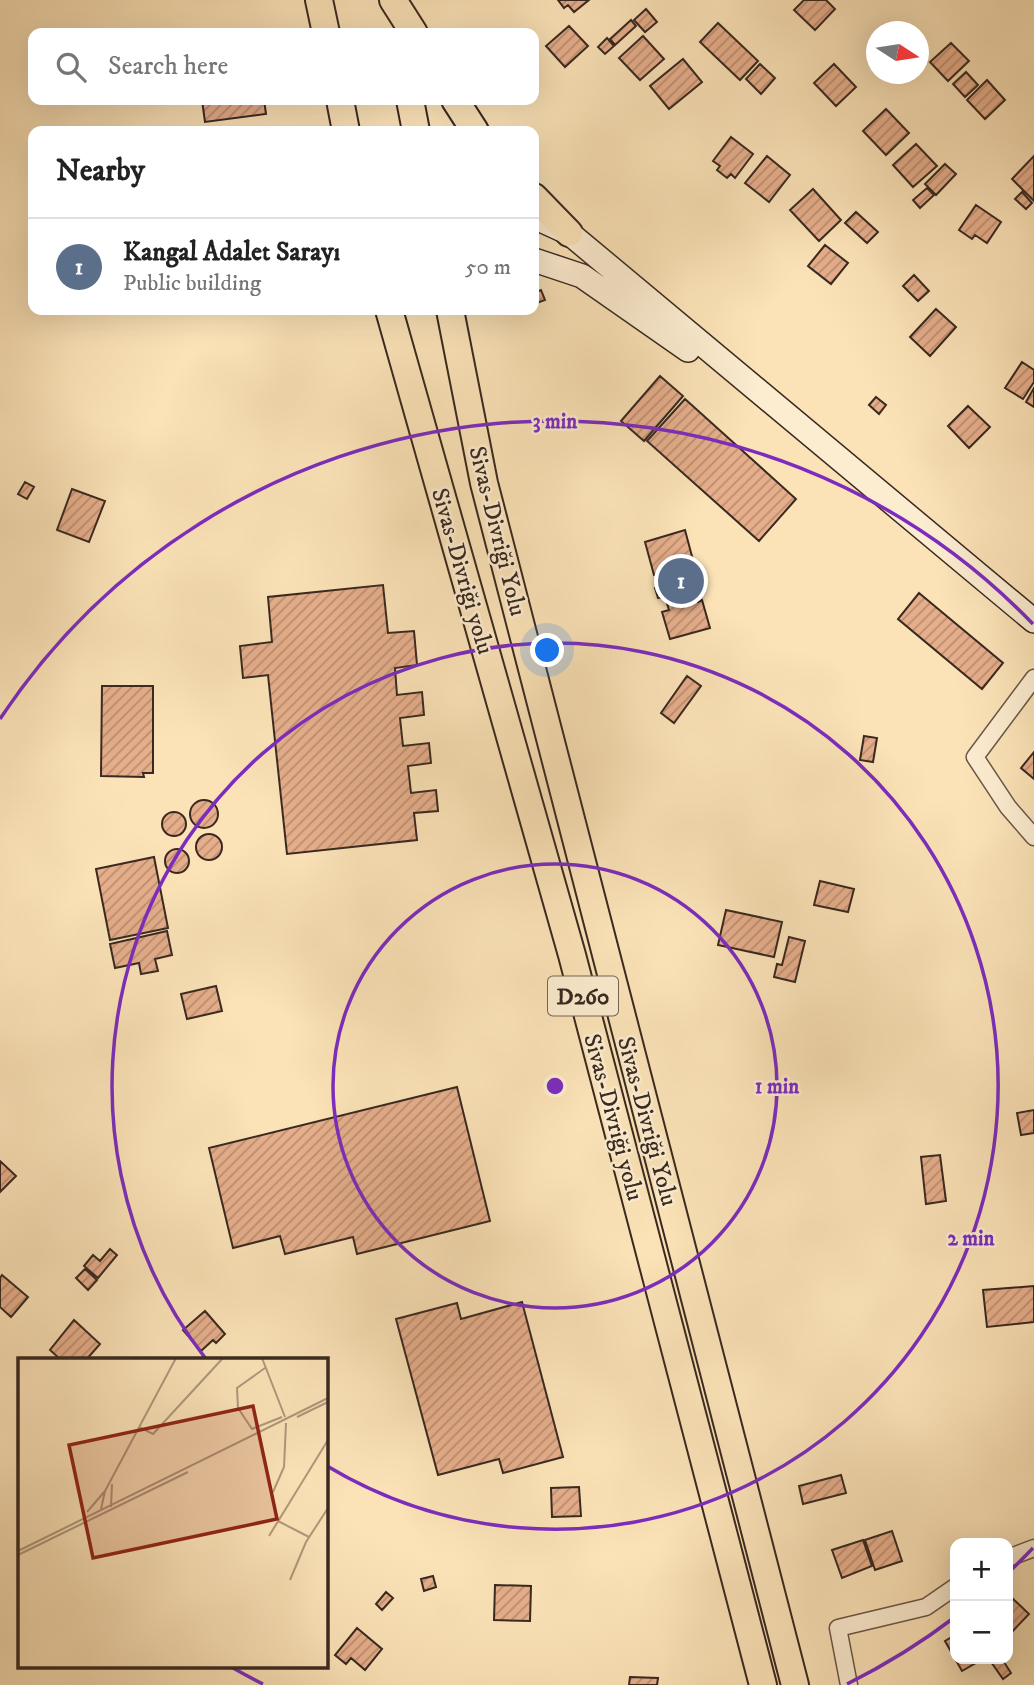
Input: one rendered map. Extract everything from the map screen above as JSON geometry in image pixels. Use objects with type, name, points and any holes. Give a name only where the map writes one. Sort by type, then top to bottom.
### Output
[{"type":"main road","points":[[318,0],[325,28]]},
{"type":"main road","points":[[392,0],[396,28]]},
{"type":"main road","points":[[392,0],[411,28]]},
{"type":"main road","points":[[341,105],[345,126]]},
{"type":"main road","points":[[411,105],[415,126]]},
{"type":"main road","points":[[458,105],[472,126]]},
{"type":"main road","points":[[539,202],[569,233]]},
{"type":"main road","name":"Sivas-Divriği yolu","points":[[390,315],[572,955],[763,1685]]},
{"type":"main road","name":"Sivas-Divriği Yolu","points":[[451,315],[484,483],[795,1685]]},
{"type":"street","points":[[539,218],[569,233],[1034,621]]},
{"type":"street","points":[[539,262],[582,276],[814,438]]},
{"type":"street","points":[[1034,678],[975,757],[1008,807],[1034,837]]},
{"type":"street","points":[[1013,1556],[1034,1548]]},
{"type":"street","points":[[849,1685],[838,1628],[926,1607],[950,1590]]},
{"type":"building","points":[[558,0],[589,0],[574,12],[568,5],[564,8]]},
{"type":"building","points":[[804,0],[826,0],[835,9],[815,30],[794,10]]},
{"type":"building","points":[[646,9],[657,22],[645,32],[634,20]]},
{"type":"building","points":[[631,20],[636,26],[615,45],[610,39]]},
{"type":"building","points":[[718,23],[758,61],[740,80],[700,42]]},
{"type":"building","points":[[569,26],[588,46],[565,67],[546,46]]},
{"type":"building","points":[[643,36],[664,59],[640,80],[619,58]]},
{"type":"building","points":[[607,38],[614,46],[605,54],[598,47]]},
{"type":"building","points":[[951,43],[969,61],[948,81],[930,62]]},
{"type":"building","points":[[683,59],[702,82],[669,109],[650,86]]},
{"type":"building","points":[[760,64],[775,78],[761,94],[746,79]]},
{"type":"building","points":[[834,64],[856,87],[836,106],[814,83]]},
{"type":"building","points":[[966,72],[978,85],[965,97],[953,84]]},
{"type":"building","points":[[987,80],[1005,100],[985,119],[967,100]]},
{"type":"building","points":[[203,105],[265,105],[266,114],[205,122]]},
{"type":"building","points":[[886,109],[909,133],[886,155],[863,131]]},
{"type":"building","points":[[731,137],[753,154],[735,178],[731,174],[727,178],[717,170],[720,166],[713,161]]},
{"type":"building","points":[[916,144],[937,166],[913,187],[893,165]]},
{"type":"building","points":[[767,156],[790,175],[769,202],[745,183]]},
{"type":"building","points":[[1034,156],[1034,201],[1012,179]]},
{"type":"building","points":[[945,164],[956,174],[936,195],[925,184]]},
{"type":"building","points":[[927,188],[934,195],[920,208],[913,200]]},
{"type":"building","points":[[813,189],[841,220],[819,241],[790,210]]},
{"type":"building","points":[[1022,192],[1032,203],[1026,209],[1015,199]]},
{"type":"building","points":[[976,205],[1001,222],[987,243],[975,235],[972,239],[959,230]]},
{"type":"building","points":[[856,212],[878,232],[867,243],[845,223]]},
{"type":"building","points":[[825,245],[848,263],[831,284],[808,266]]},
{"type":"building","points":[[914,275],[929,291],[918,301],[903,286]]},
{"type":"building","points":[[541,290],[545,300],[539,302]]},
{"type":"building","points":[[936,309],[956,327],[930,356],[910,337]]},
{"type":"building","points":[[1022,362],[1034,370],[1034,382],[1023,399],[1005,388]]},
{"type":"building","points":[[660,376],[683,396],[644,441],[621,421]]},
{"type":"building","points":[[1034,388],[1034,407],[1026,402]]},
{"type":"building","points":[[876,397],[886,405],[879,414],[869,405]]},
{"type":"building","points":[[685,399],[796,499],[759,541],[647,441]]},
{"type":"building","points":[[968,406],[990,427],[969,448],[948,426]]},
{"type":"building","points":[[25,482],[34,487],[27,499],[18,494]]},
{"type":"building","points":[[72,489],[105,501],[89,542],[57,530]]},
{"type":"building","points":[[685,530],[694,564],[689,565],[693,576],[699,574],[703,588],[695,591],[698,602],[702,600],[710,628],[670,639],[662,612],[669,610],[665,597],[658,598],[655,588],[662,586],[659,574],[654,575],[645,542]]},
{"type":"building","points":[[383,585],[388,633],[414,631],[417,665],[395,668],[397,695],[422,692],[424,715],[400,718],[403,746],[429,743],[431,763],[408,766],[411,793],[436,790],[438,811],[414,813],[417,840],[287,854],[268,675],[243,678],[240,646],[272,642],[268,597]]},
{"type":"building","points":[[919,593],[1003,663],[982,689],[898,619]]},
{"type":"building","points":[[687,676],[701,686],[674,723],[661,713]]},
{"type":"building","points":[[102,686],[153,686],[153,773],[143,773],[144,777],[101,776]]},
{"type":"building","points":[[864,736],[877,738],[873,762],[860,760]]},
{"type":"building","points":[[1034,752],[1034,779],[1021,768]]},
{"type":"building","points":[[204,800],[214,804],[218,814],[214,824],[204,828],[194,824],[190,814],[194,804]]},
{"type":"building","points":[[174,812],[183,815],[186,824],[183,833],[174,836],[165,833],[162,824],[165,815]]},
{"type":"building","points":[[209,834],[218,838],[222,847],[218,856],[209,860],[200,856],[196,847],[200,838]]},
{"type":"building","points":[[177,849],[186,852],[189,861],[186,870],[177,873],[168,870],[165,861],[168,852]]},
{"type":"building","points":[[154,857],[168,928],[110,940],[96,869]]},
{"type":"building","points":[[820,881],[854,889],[848,912],[814,905]]},
{"type":"building","points":[[726,910],[782,922],[774,957],[718,945]]},
{"type":"building","points":[[167,931],[172,955],[155,959],[158,971],[141,974],[139,963],[115,968],[110,944]]},
{"type":"building","points":[[789,937],[805,941],[795,982],[774,977],[777,964],[782,965]]},
{"type":"building","points":[[216,986],[222,1011],[187,1019],[181,994]]},
{"type":"building","points":[[457,1087],[490,1221],[357,1254],[353,1237],[285,1254],[280,1236],[233,1248],[209,1148]]},
{"type":"building","points":[[1034,1110],[1034,1133],[1021,1135],[1017,1113]]},
{"type":"building","points":[[940,1155],[946,1201],[926,1204],[921,1157]]},
{"type":"building","points":[[0,1161],[16,1176],[0,1192]]},
{"type":"building","points":[[110,1249],[117,1255],[98,1278],[84,1266],[93,1255],[100,1261]]},
{"type":"building","points":[[85,1269],[97,1280],[88,1290],[76,1278]]},
{"type":"building","points":[[2,1275],[28,1297],[11,1317],[0,1307]]},
{"type":"building","points":[[1034,1286],[1034,1322],[987,1327],[983,1290]]},
{"type":"building","points":[[522,1302],[563,1457],[503,1473],[499,1459],[438,1475],[396,1319],[457,1303],[461,1319]]},
{"type":"building","points":[[205,1311],[225,1334],[216,1343],[213,1340],[201,1351],[183,1330]]},
{"type":"building","points":[[74,1320],[100,1344],[88,1358],[59,1358],[50,1350]]},
{"type":"building","points":[[841,1475],[846,1493],[803,1504],[799,1486]]},
{"type":"building","points":[[579,1487],[581,1516],[552,1517],[551,1488]]},
{"type":"building","points":[[892,1531],[902,1561],[875,1570],[865,1540]]},
{"type":"building","points":[[863,1540],[872,1566],[842,1578],[832,1550]]},
{"type":"building","points":[[433,1576],[436,1587],[424,1591],[421,1579]]},
{"type":"building","points":[[495,1585],[531,1586],[530,1621],[494,1620]]},
{"type":"building","points":[[386,1592],[393,1598],[382,1610],[376,1604]]},
{"type":"building","points":[[1013,1599],[1029,1614],[1013,1631]]},
{"type":"building","points":[[357,1628],[382,1649],[365,1670],[351,1658],[346,1664],[335,1655]]},
{"type":"building","points":[[958,1664],[974,1664],[962,1671]]},
{"type":"building","points":[[992,1664],[1005,1664],[1011,1673],[1003,1679]]},
{"type":"building","points":[[630,1677],[658,1678],[657,1685],[629,1685]]},
{"type":"place","name":"Kangal Adalet Sarayı","points":[[681,581]]}]
